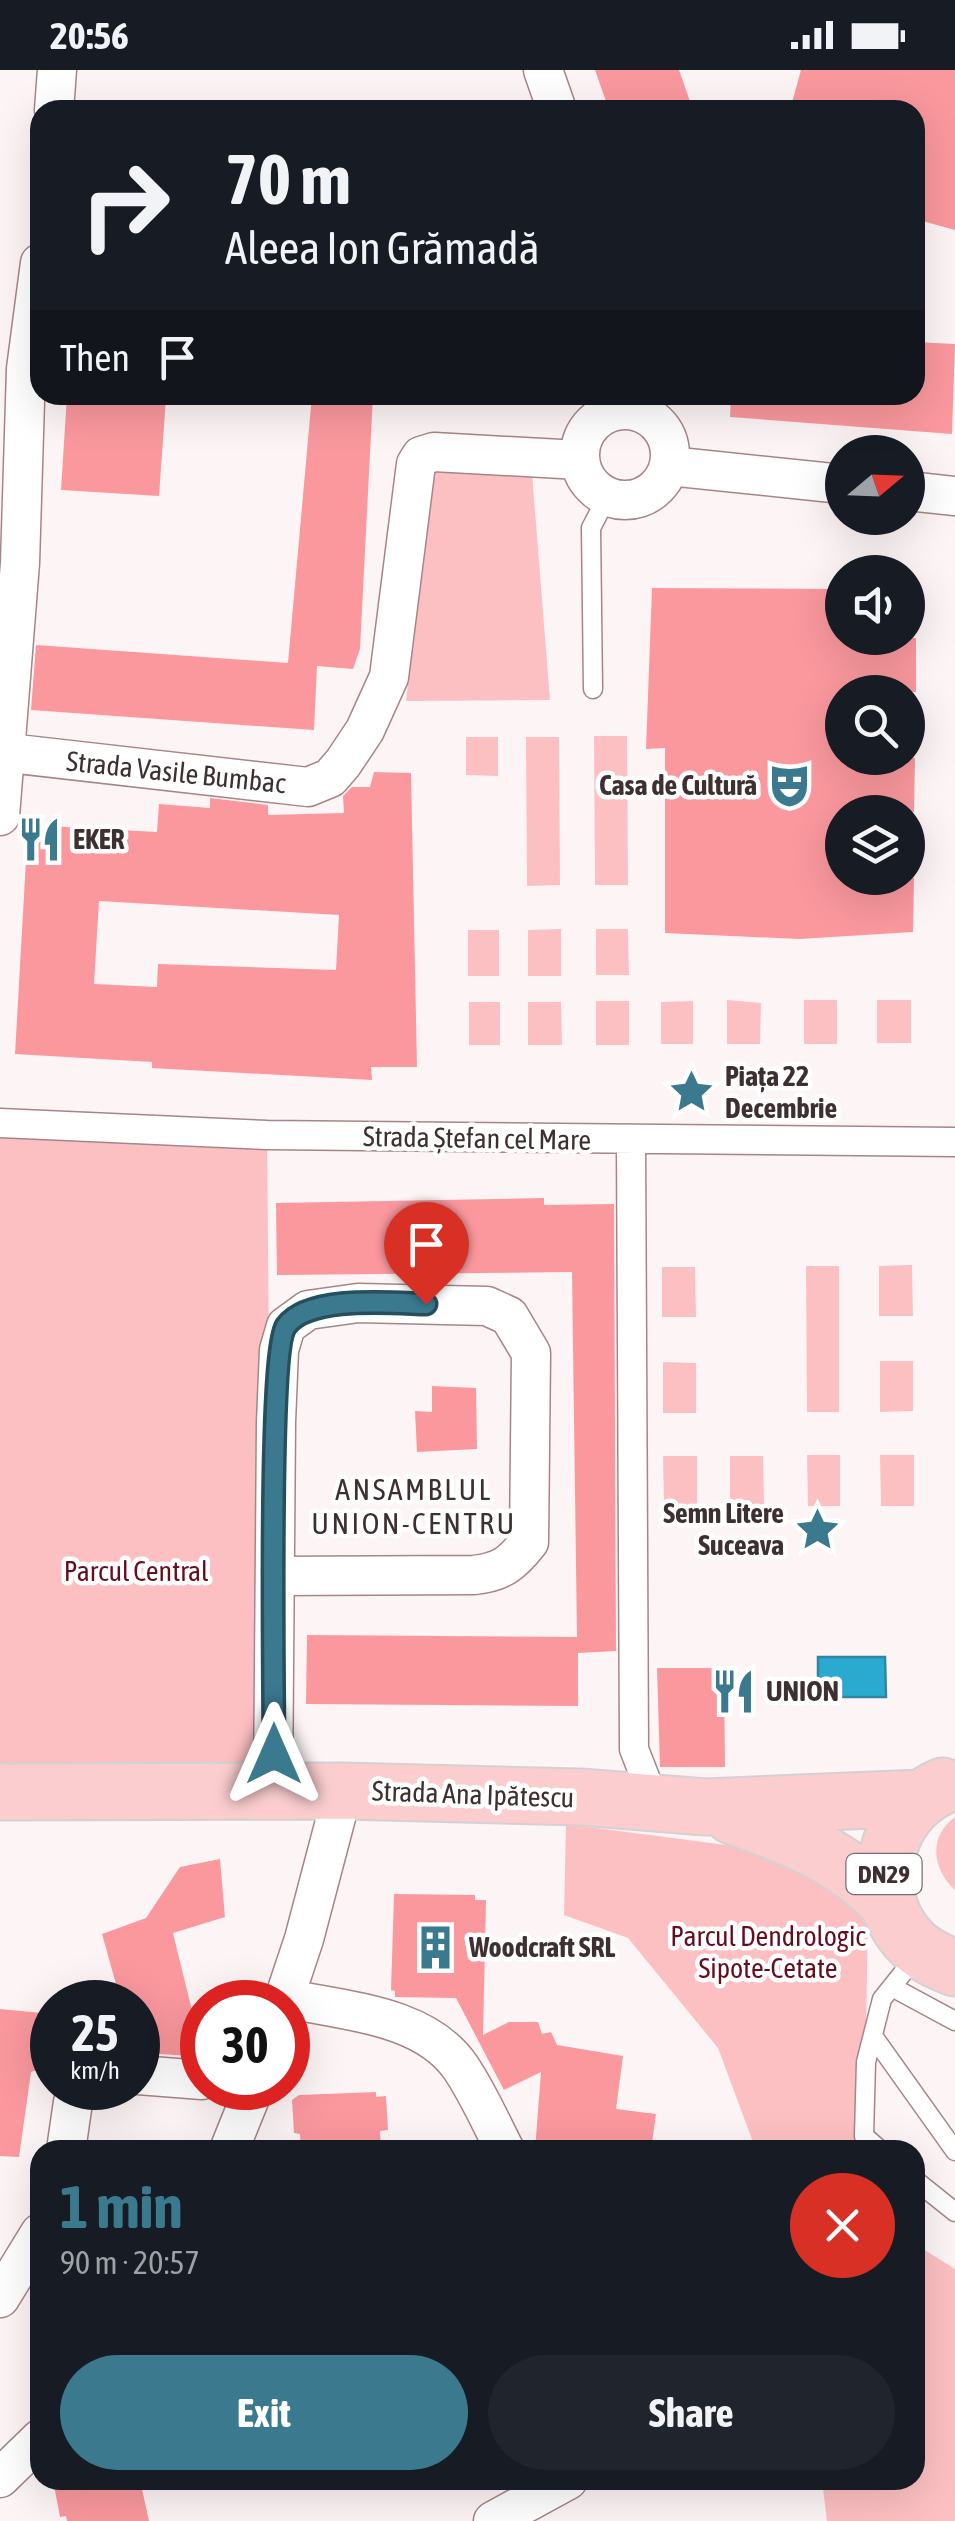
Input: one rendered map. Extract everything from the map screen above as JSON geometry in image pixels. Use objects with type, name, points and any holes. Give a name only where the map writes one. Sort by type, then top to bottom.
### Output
[{"type":"main road","name":"Strada Ana Ipătescu","points":[[0,1792],[343,1790],[581,1797],[680,1805],[938,1790]]},
{"type":"main road","name":"DN29","points":[[923,1968],[888,1903],[884,1874],[888,1845],[902,1819],[938,1790]]},
{"type":"main road","name":"Strada Ana Ipătescu","points":[[680,1805],[828,1853],[864,1878],[888,1903]]},
{"type":"street","points":[[55,100],[57,70]]},
{"type":"street","points":[[543,70],[554,100]]},
{"type":"street","points":[[0,816],[20,563],[30,339]]},
{"type":"street","points":[[601,406],[654,408],[670,450],[669,466],[652,492],[638,499],[607,496],[593,488],[579,460],[587,429],[601,406]]},
{"type":"street","name":"Strada Vasile Bumbac","points":[[2,753],[308,787],[330,778],[365,730],[389,677],[416,464],[421,456],[434,452],[579,460]]},
{"type":"street","points":[[669,466],[825,482]]},
{"type":"street","points":[[925,493],[955,496]]},
{"type":"street","name":"Strada Ștefan cel Mare","points":[[0,1123],[285,1135],[955,1142]]},
{"type":"street","points":[[631,1140],[634,1749],[680,1805]]},
{"type":"street","points":[[274,1790],[275,1576],[279,1350],[286,1326],[308,1310],[358,1303],[487,1306],[509,1316],[531,1353],[529,1542],[518,1556],[501,1572],[474,1576],[275,1576]]},
{"type":"street","points":[[291,1980],[343,1790]]},
{"type":"street","points":[[310,2005],[408,2026],[444,2049],[460,2065],[501,2140]]},
{"type":"street","points":[[68,2140],[73,2110]]},
{"type":"street","points":[[232,2140],[245,2110]]},
{"type":"street","points":[[0,2298],[30,2249]]},
{"type":"street","points":[[0,2478],[30,2448]]},
{"type":"street","points":[[494,2521],[550,2490]]},
{"type":"lane","points":[[593,689],[591,528],[607,496]]},
{"type":"lane","points":[[869,2140],[864,2136],[866,2062],[882,1999],[923,1968],[955,2021]]},
{"type":"lane","points":[[873,2036],[955,2152]]},
{"type":"lane","points":[[925,2188],[955,2212]]},
{"type":"green space","points":[[432,469],[532,473],[550,700],[406,701]]},
{"type":"green space","points":[[594,736],[627,736],[628,885],[595,885]]},
{"type":"green space","points":[[466,737],[498,737],[498,776],[466,775]]},
{"type":"green space","points":[[526,737],[559,737],[560,885],[527,886]]},
{"type":"green space","points":[[561,929],[561,976],[528,976],[528,930]]},
{"type":"green space","points":[[596,929],[628,929],[629,975],[596,975]]},
{"type":"green space","points":[[468,930],[499,930],[499,976],[468,976]]},
{"type":"green space","points":[[727,1000],[761,1003],[760,1044],[727,1044]]},
{"type":"green space","points":[[804,1000],[837,1000],[837,1044],[804,1044]]},
{"type":"green space","points":[[877,1000],[911,1000],[911,1043],[877,1043]]},
{"type":"green space","points":[[596,1001],[629,1001],[629,1045],[596,1045]]},
{"type":"green space","points":[[693,1001],[693,1044],[661,1044],[661,1002]]},
{"type":"green space","points":[[469,1002],[500,1002],[500,1045],[469,1045]]},
{"type":"green space","points":[[528,1002],[561,1002],[562,1045],[528,1045]]},
{"type":"green space","name":"Parcul Central","points":[[0,1113],[267,1135],[273,1790],[0,1792]]},
{"type":"green space","points":[[912,1265],[913,1316],[879,1316],[879,1266]]},
{"type":"green space","points":[[806,1266],[839,1266],[839,1412],[807,1412]]},
{"type":"green space","points":[[662,1267],[695,1267],[696,1317],[662,1317]]},
{"type":"green space","points":[[880,1361],[913,1361],[913,1411],[880,1412]]},
{"type":"green space","points":[[663,1362],[696,1363],[696,1413],[663,1413]]},
{"type":"green space","points":[[807,1455],[840,1455],[840,1506],[808,1506]]},
{"type":"green space","points":[[880,1455],[914,1455],[914,1506],[881,1506]]},
{"type":"green space","points":[[663,1456],[697,1456],[697,1507],[664,1507]]},
{"type":"green space","points":[[730,1456],[763,1456],[764,1506],[730,1507]]},
{"type":"green space","points":[[955,1817],[955,1890],[941,1873],[936,1853],[940,1834]]},
{"type":"green space","name":"Parcul Dendrologic Sipote-Cetate","points":[[566,1824],[795,1854],[868,1915],[864,2140],[752,2140],[718,2048],[628,1938],[564,1915]]},
{"type":"green space","points":[[925,2250],[955,2269],[955,2521],[827,2521],[823,2490],[925,2490]]},
{"type":"water","points":[[818,1657],[885,1657],[886,1697],[818,1697]]},
{"type":"building","points":[[595,70],[679,70],[690,100],[606,100]]},
{"type":"building","points":[[801,70],[955,70],[955,230],[925,222],[925,100],[793,100]]},
{"type":"building","points":[[925,342],[955,344],[952,434],[730,417],[731,405],[925,405]]},
{"type":"building","points":[[66,405],[166,405],[159,496],[61,490]]},
{"type":"building","points":[[311,405],[372,405],[360,649],[353,669],[317,666],[314,730],[31,710],[36,645],[288,663]]},
{"type":"building","name":"Casa de Cultură","points":[[652,588],[825,589],[825,655],[916,655],[916,675],[825,675],[825,775],[915,775],[914,795],[825,795],[825,895],[914,895],[913,932],[799,939],[665,933],[665,748],[646,749]]},
{"type":"building","points":[[374,772],[411,773],[417,1067],[371,1067],[372,1080],[152,1068],[152,1062],[15,1054],[28,825],[157,832],[159,804],[210,808],[210,798],[268,805],[268,815],[344,813],[343,796],[352,787],[370,787]],"holes":[[[99,901],[339,915],[336,970],[158,964],[157,987],[94,984]]]},
{"type":"building","points":[[544,1198],[544,1205],[614,1204],[616,1651],[578,1653],[578,1706],[306,1704],[307,1635],[577,1637],[572,1272],[277,1275],[276,1203]]},
{"type":"building","points":[[432,1386],[476,1388],[477,1449],[417,1452],[415,1411],[432,1412]]},
{"type":"building","points":[[657,1668],[724,1668],[725,1767],[660,1767]]},
{"type":"building","points":[[220,1859],[225,1917],[173,1933],[184,1980],[180,1980],[180,2055],[160,2054],[160,1980],[115,1980],[102,1934],[146,1918],[180,1867]]},
{"type":"building","points":[[394,1894],[475,1895],[475,1900],[486,1900],[483,2035],[509,2022],[538,2022],[542,2034],[551,2032],[557,2045],[623,2056],[616,2109],[656,2114],[652,2140],[536,2140],[541,2072],[504,2090],[456,1998],[395,1997],[391,1990]]},
{"type":"building","points":[[0,2009],[30,2012],[30,2079],[19,2157],[0,2156]]},
{"type":"building","points":[[376,2092],[376,2097],[386,2096],[388,2130],[380,2131],[380,2140],[300,2140],[300,2134],[294,2133],[293,2110],[310,2110],[310,2095]]},
{"type":"building","points":[[55,2490],[142,2490],[149,2521],[67,2521],[66,2516],[60,2517]]},
{"type":"place","name":"Casa de Cultură","points":[[790,785]]},
{"type":"place","name":"EKER","points":[[40,839]]},
{"type":"place","name":"Piața 22 Decembrie","points":[[692,1092]]},
{"type":"place","name":"Semn Litere Suceava","points":[[817,1529]]},
{"type":"place","name":"UNION","points":[[733,1691]]},
{"type":"place","name":"Woodcraft SRL","points":[[436,1947]]},
{"type":"district","name":"ANSAMBLUL UNION-CENTRU","points":[[414,1507]]},
{"type":"route","points":[[274,1754],[276,1422],[279,1350],[286,1326],[308,1310],[358,1303],[426,1304]]}]
